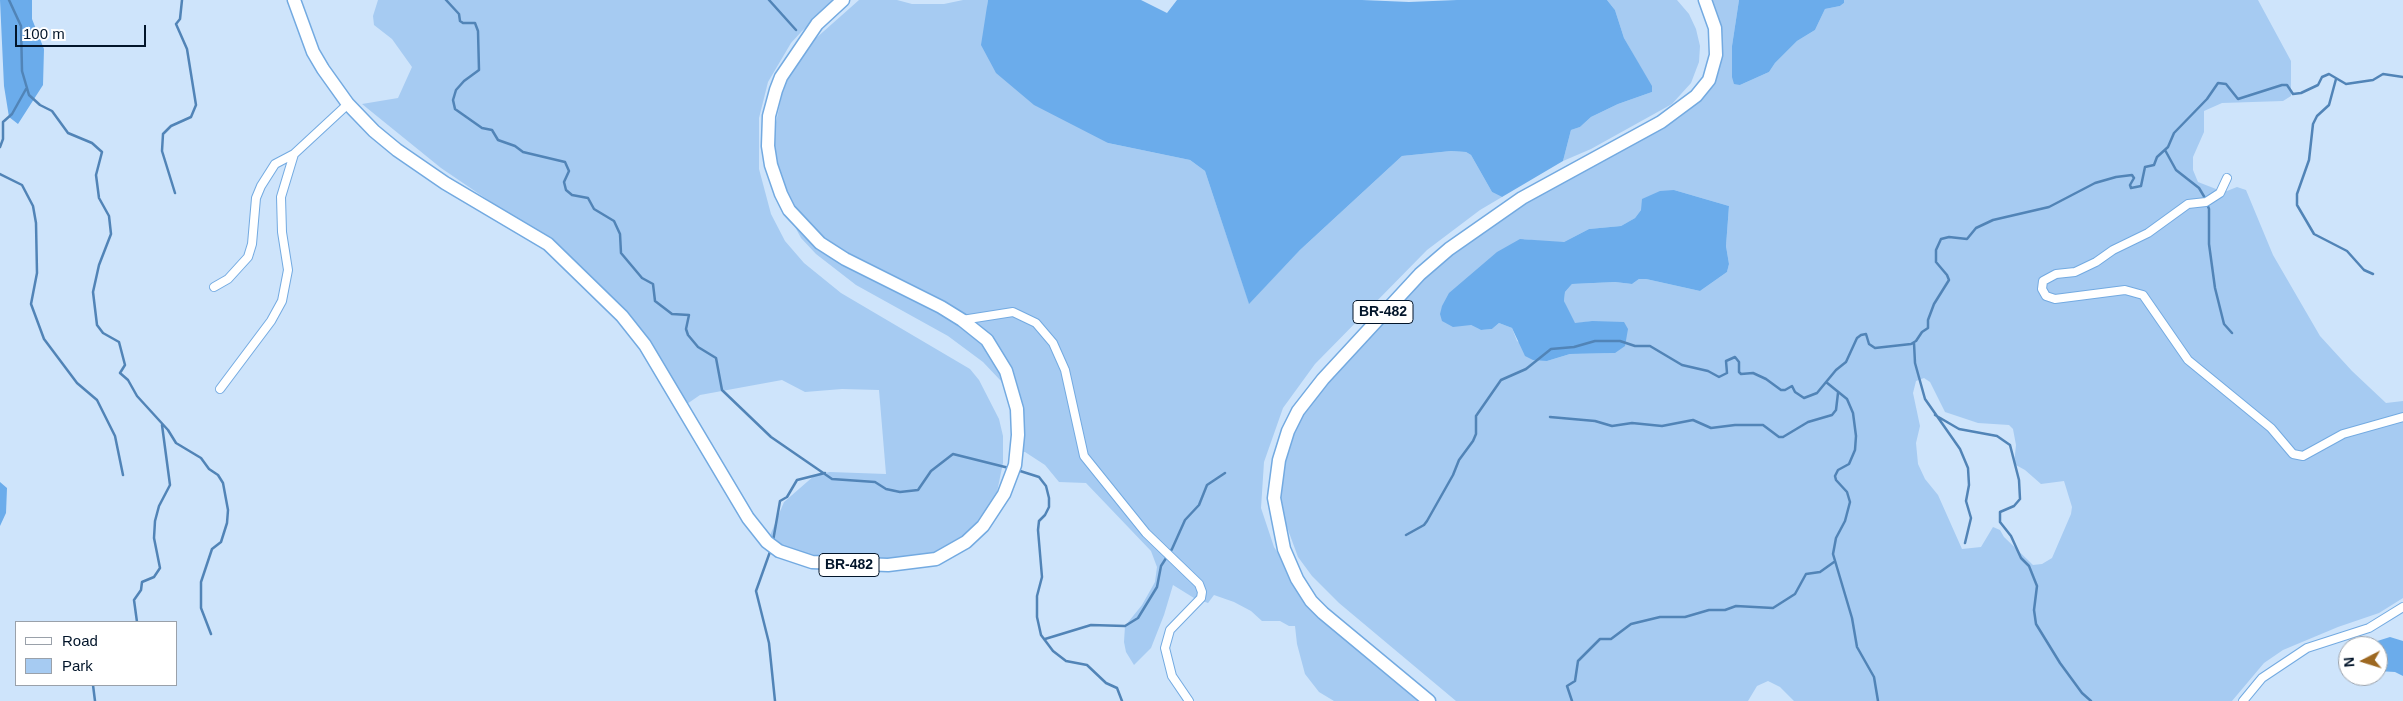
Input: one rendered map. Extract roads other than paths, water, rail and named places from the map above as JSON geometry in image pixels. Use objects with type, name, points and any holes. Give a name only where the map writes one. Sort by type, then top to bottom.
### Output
[{"type":"highway","name":"BR-482","points":[[294,0],[314,52],[323,69],[348,104],[397,150],[445,183],[548,244],[610,303],[645,345],[755,529],[779,551],[812,562],[868,566],[936,559],[966,542],[983,526],[1004,494],[1015,465],[1018,435],[1017,409],[1006,371],[987,340],[962,320],[845,259],[820,243],[789,210],[775,179],[771,165],[768,130],[769,116],[781,77],[817,24],[843,0]]},
{"type":"highway","name":"BR-482","points":[[1429,701],[1323,613],[1303,589],[1293,570],[1280,537],[1274,498],[1279,460],[1288,431],[1298,411],[1323,379],[1420,274],[1449,249],[1522,198],[1661,122],[1696,96],[1709,80],[1716,55],[1715,28],[1705,0]]},
{"type":"street","points":[[214,287],[228,279],[248,257],[252,244],[256,198],[275,164],[294,154],[348,104]]},
{"type":"street","points":[[220,389],[271,321],[282,302],[288,270],[282,232],[282,197],[294,154]]},
{"type":"street","points":[[2227,178],[2220,193],[2206,202],[2188,204],[2148,233],[2113,250],[2096,262],[2076,272],[2056,274],[2043,281],[2042,289],[2046,296],[2055,299],[2125,290],[2143,295],[2188,360],[2271,428],[2293,454],[2303,456],[2343,434],[2403,417]]},
{"type":"street","points":[[962,320],[1014,312],[1036,323],[1054,343],[1064,370],[1084,456],[1146,533],[1198,584],[1202,592],[1201,598],[1170,630],[1165,648],[1172,676],[1189,701]]},
{"type":"street","points":[[2243,701],[2262,678],[2306,648],[2369,628],[2403,607]]},
{"type":"waterway","points":[[9,0],[21,26],[22,71],[29,95],[40,105],[52,111],[68,133],[92,143],[102,152],[96,175],[99,198],[109,216],[111,234],[99,265],[93,292],[97,325],[103,333],[119,342],[125,365],[120,373],[128,380],[137,396],[168,430],[176,443],[201,458],[209,469],[218,475],[223,483],[228,510],[227,523],[221,542],[212,549],[201,582],[201,608],[211,634]]},
{"type":"waterway","points":[[175,193],[162,151],[163,134],[171,126],[191,117],[196,105],[187,49],[176,24],[180,19],[182,0]]},
{"type":"waterway","points":[[446,0],[459,14],[460,21],[463,23],[475,23],[478,31],[479,70],[464,81],[456,90],[453,100],[455,109],[482,128],[492,130],[498,140],[515,146],[523,152],[565,162],[569,171],[564,182],[566,190],[572,195],[588,198],[594,209],[614,221],[620,234],[621,253],[642,278],[653,284],[655,301],[672,314],[689,315],[686,329],[688,335],[698,347],[716,358],[722,390],[771,437],[832,479],[875,482],[886,489],[900,492],[918,490],[931,471],[953,454],[1009,468]]},
{"type":"waterway","points":[[769,0],[796,30]]},
{"type":"waterway","points":[[1406,535],[1424,525],[1427,521],[1453,475],[1459,460],[1473,441],[1476,434],[1476,416],[1501,380],[1526,369],[1551,349],[1574,347],[1595,341],[1620,341],[1635,346],[1650,346],[1682,365],[1708,371],[1719,377],[1727,373],[1726,361],[1735,357],[1739,362],[1739,372],[1741,374],[1753,373],[1766,379],[1781,390],[1792,386],[1795,392],[1804,398],[1817,393],[1836,370],[1846,362],[1857,338],[1861,335],[1866,334],[1869,344],[1875,348],[1911,344],[1928,328],[1928,320],[1934,304],[1949,280],[1936,262],[1936,250],[1941,239],[1949,237],[1967,239],[1976,228],[1993,220],[2049,207],[2095,183],[2116,177],[2132,175],[2134,178],[2130,185],[2131,188],[2141,186],[2145,167],[2154,165],[2157,157],[2168,147],[2174,133],[2207,99],[2218,83],[2226,84],[2238,99],[2282,85],[2287,85],[2293,94],[2301,93],[2318,85],[2322,77],[2329,74],[2346,84],[2373,80],[2383,74],[2403,77]]},
{"type":"waterway","points":[[2336,79],[2329,105],[2317,116],[2313,124],[2309,160],[2297,194],[2297,205],[2314,234],[2347,251],[2364,270],[2373,274]]},
{"type":"waterway","points":[[0,147],[3,139],[3,122],[12,114],[26,89]]},
{"type":"waterway","points":[[2165,150],[2176,170],[2199,188],[2205,198],[2209,209],[2209,244],[2215,288],[2224,324],[2232,333]]},
{"type":"waterway","points":[[0,174],[22,185],[33,206],[36,223],[37,273],[31,304],[44,339],[77,383],[97,400],[115,436],[123,475]]},
{"type":"waterway","points":[[1914,343],[1915,363],[1925,399],[1960,449],[1968,468],[1969,485],[1966,501],[1971,518],[1965,543]]},
{"type":"waterway","points":[[1826,382],[1847,399],[1853,413],[1856,436],[1855,450],[1849,464],[1838,470],[1835,476],[1836,480],[1847,492],[1850,502],[1845,521],[1836,538],[1833,554],[1852,618],[1857,647],[1874,677],[1878,701]]},
{"type":"waterway","points":[[1550,417],[1595,421],[1612,426],[1632,423],[1662,426],[1693,420],[1711,428],[1735,425],[1763,425],[1779,437],[1783,437],[1808,422],[1832,415],[1836,410],[1838,393]]},
{"type":"waterway","points":[[1935,415],[1959,429],[1997,436],[2010,445],[2019,480],[2020,499],[2014,506],[2000,512],[2000,522],[2011,536],[2021,558],[2029,566],[2037,586],[2034,610],[2036,624],[2060,663],[2082,693],[2091,701]]},
{"type":"waterway","points":[[137,621],[134,600],[141,590],[142,582],[154,577],[160,568],[154,538],[155,521],[159,506],[170,485],[162,425]]},
{"type":"waterway","points":[[1017,470],[1039,477],[1046,486],[1049,498],[1049,507],[1039,521],[1038,530],[1042,577],[1037,596],[1037,617],[1041,635],[1053,651],[1066,661],[1087,665],[1106,683],[1117,688],[1122,701]]},
{"type":"waterway","points":[[773,541],[780,501],[787,497],[797,480],[825,473]]},
{"type":"waterway","points":[[1045,639],[1091,625],[1125,626],[1138,618],[1157,587],[1161,566],[1172,549],[1185,520],[1199,505],[1207,485],[1225,473]]},
{"type":"waterway","points":[[771,549],[756,591],[769,643],[775,701]]},
{"type":"waterway","points":[[1572,701],[1567,686],[1575,681],[1578,661],[1600,639],[1611,639],[1631,624],[1660,617],[1685,617],[1709,610],[1725,610],[1736,606],[1773,608],[1795,594],[1806,574],[1820,572],[1834,562]]},
{"type":"waterway","points":[[93,686],[95,701]]}]
